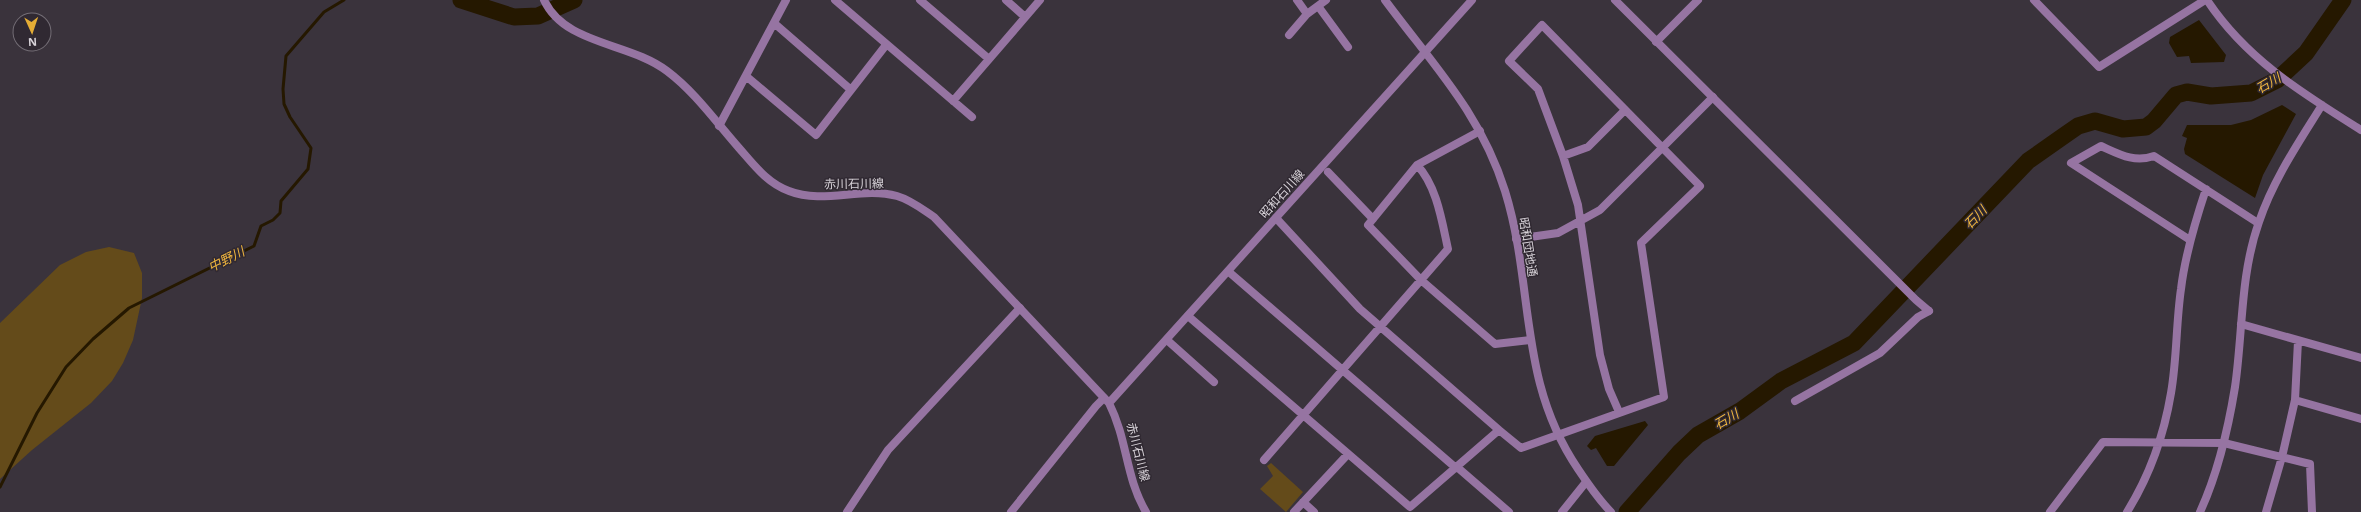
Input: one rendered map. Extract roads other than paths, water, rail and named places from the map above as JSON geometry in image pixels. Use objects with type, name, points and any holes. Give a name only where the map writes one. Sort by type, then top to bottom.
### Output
[{"type":"street","name":"赤川石川線","points":[[544,0],[558,20],[573,31],[639,55],[666,70],[688,89],[762,175],[788,191],[806,196],[823,197],[878,193],[897,196],[912,202],[934,217],[1107,401],[1119,423],[1130,477],[1143,510]]},
{"type":"street","points":[[719,126],[786,0]]},
{"type":"street","points":[[835,0],[972,118]]},
{"type":"street","points":[[920,0],[989,59]]},
{"type":"street","points":[[1006,0],[1025,17]]},
{"type":"street","points":[[953,101],[1040,0]]},
{"type":"street","points":[[1297,0],[1307,14]]},
{"type":"street","points":[[1289,35],[1307,14],[1326,0]]},
{"type":"street","name":"昭和団地通","points":[[1385,0],[1463,102],[1480,131],[1505,191],[1516,240],[1530,340],[1541,392],[1556,434],[1586,482],[1610,511]]},
{"type":"street","name":"昭和石川線","points":[[1011,512],[1096,406],[1107,401],[1167,340],[1472,0]]},
{"type":"street","points":[[1615,0],[1916,300],[1929,310],[1918,317],[1880,353],[1795,401]]},
{"type":"street","points":[[1656,42],[1698,0]]},
{"type":"street","points":[[2034,0],[2099,67],[2206,0],[2220,20],[2261,63],[2361,130]]},
{"type":"street","points":[[1318,6],[1348,47]]},
{"type":"street","points":[[774,23],[850,89]]},
{"type":"street","points":[[1276,218],[1360,309],[1521,448],[1556,434],[1664,397],[1641,243],[1700,186],[1542,25],[1509,61],[1538,89],[1563,156],[1574,191],[1600,355],[1609,389],[1618,412]]},
{"type":"street","points":[[746,76],[816,135],[850,89],[886,45]]},
{"type":"street","points":[[1516,240],[1558,233],[1600,210],[1713,97]]},
{"type":"street","points":[[2200,512],[2208,495],[2224,443],[2235,386],[2246,274],[2258,222],[2277,181],[2322,105]]},
{"type":"street","points":[[1563,156],[1588,147],[1626,110]]},
{"type":"street","points":[[1480,131],[1417,165],[1368,225],[1421,280],[1495,344],[1530,340]]},
{"type":"street","points":[[2190,240],[2071,163],[2100,146],[2125,157],[2144,160],[2154,156],[2258,222]]},
{"type":"street","points":[[1264,460],[1448,249],[1443,223],[1431,189],[1424,172],[1417,165]]},
{"type":"street","points":[[1328,172],[1373,219]]},
{"type":"street","points":[[2128,512],[2144,485],[2160,443],[2172,392],[2181,288],[2190,240],[2206,189]]},
{"type":"street","points":[[1229,272],[1342,371],[1509,512]]},
{"type":"street","points":[[847,512],[888,450],[1020,308]]},
{"type":"street","points":[[1188,316],[1413,509],[1456,467],[1499,430]]},
{"type":"street","points":[[2241,324],[2361,358]]},
{"type":"street","points":[[1167,340],[1214,382]]},
{"type":"street","points":[[2266,512],[2282,457],[2295,400],[2298,341]]},
{"type":"street","points":[[2295,400],[2361,419]]},
{"type":"street","points":[[2050,512],[2103,442],[2224,443],[2310,464],[2312,512]]},
{"type":"street","points":[[1294,512],[1348,454]]},
{"type":"street","points":[[1562,512],[1586,482]]},
{"type":"street","points":[[1303,502],[1314,512]]},
{"type":"waterway","name":"中野川","points":[[0,487],[37,413],[66,367],[93,339],[129,308],[254,246],[261,226],[273,220],[280,213],[281,201],[308,169],[311,148],[290,117],[284,104],[283,89],[286,56],[324,12],[344,0]]},
{"type":"waterway","name":"中野川","points":[[461,0],[514,17],[538,16],[574,0]]},
{"type":"waterway","name":"石川","points":[[1627,512],[1679,453],[1698,435],[1740,411],[1781,381],[1854,343],[2028,161],[2078,126],[2095,121],[2123,129],[2146,127],[2154,121],[2176,95],[2187,92],[2211,96],[2251,93],[2277,80],[2306,53],[2343,0]]}]
